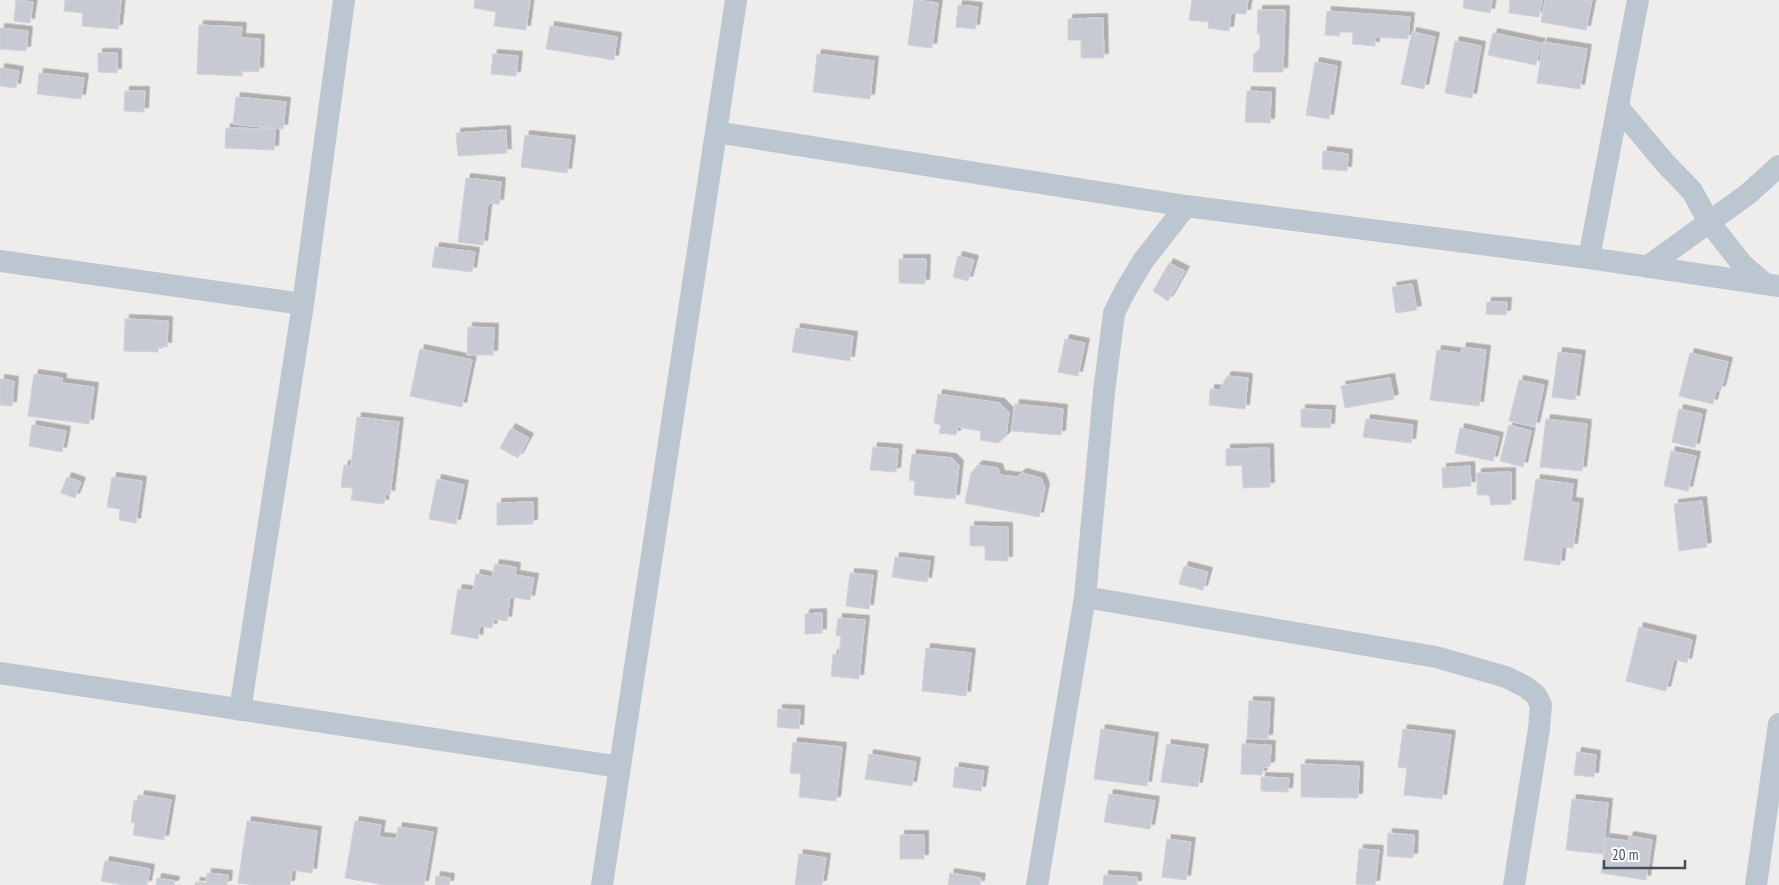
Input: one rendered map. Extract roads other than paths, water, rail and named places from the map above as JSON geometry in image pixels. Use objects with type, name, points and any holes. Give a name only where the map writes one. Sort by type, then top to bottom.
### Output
[{"type":"street","points":[[240,710],[303,304],[344,0]]},
{"type":"street","points":[[602,885],[736,0]]},
{"type":"street","points":[[1589,258],[1638,0]]},
{"type":"street","points":[[1618,107],[1665,163],[1692,191],[1709,222],[1742,264],[1772,285]]},
{"type":"street","points":[[716,132],[1186,206],[1589,258],[1772,285]]},
{"type":"street","points":[[1647,266],[1748,194],[1779,166]]},
{"type":"street","points":[[1037,885],[1084,597],[1104,392],[1114,313],[1143,261],[1186,206]]},
{"type":"street","points":[[0,261],[303,304]]},
{"type":"street","points":[[1084,597],[1436,657],[1506,677],[1526,687],[1536,695],[1541,705],[1514,885]]},
{"type":"street","points":[[0,673],[620,767]]},
{"type":"street","points":[[1756,885],[1779,724]]}]
